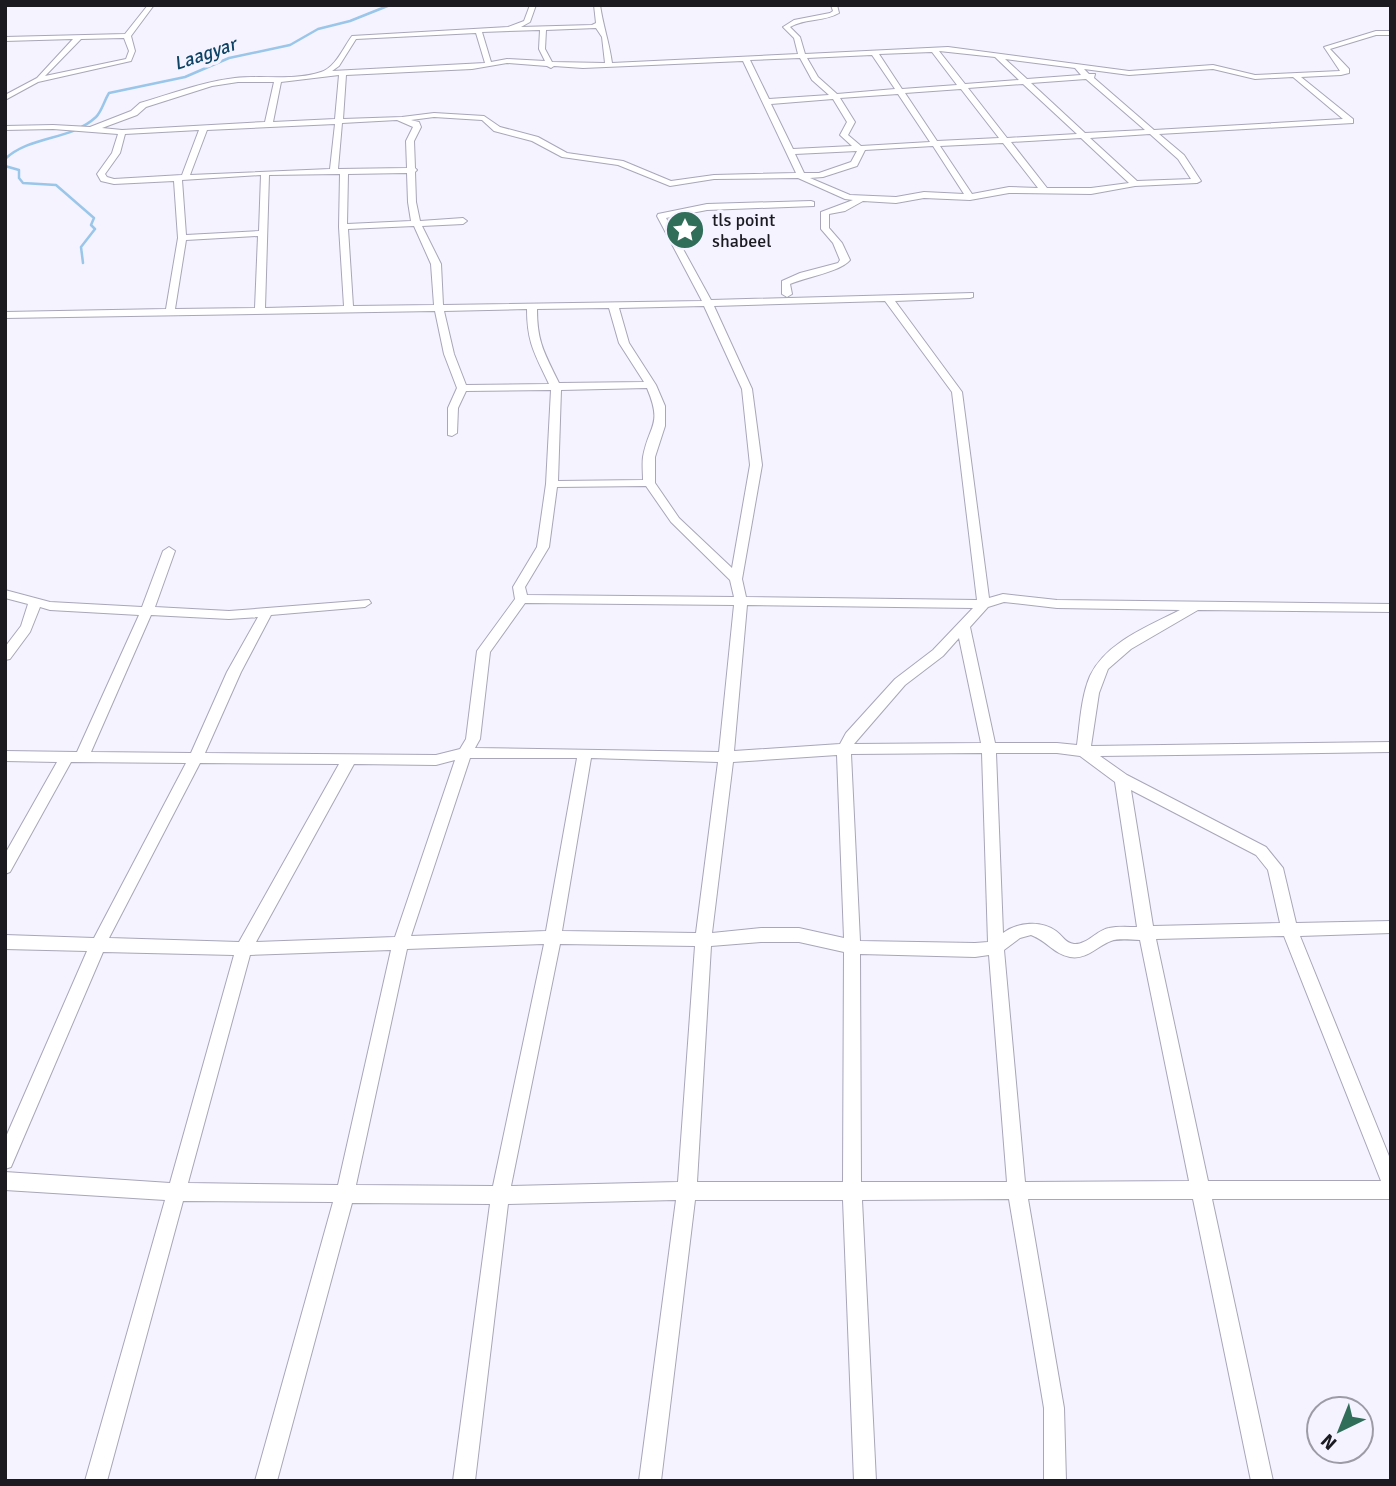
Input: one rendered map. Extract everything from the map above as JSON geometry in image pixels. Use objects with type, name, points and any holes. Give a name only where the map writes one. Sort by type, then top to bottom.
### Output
[{"type":"street","points":[[5,39],[127,36],[133,32],[151,5]]},
{"type":"street","points":[[509,29],[527,22],[533,5]]},
{"type":"street","points":[[597,5],[598,26],[605,37],[609,65]]},
{"type":"street","points":[[5,128],[53,127],[122,132],[434,115],[484,118],[497,129],[536,139],[565,155],[620,163],[670,184],[713,177],[820,175],[853,164],[862,151],[844,135],[851,122],[834,96],[815,78],[802,55],[796,37],[786,27],[796,21],[832,15],[837,12],[834,5]]},
{"type":"street","points":[[529,17],[546,30]]},
{"type":"street","points":[[324,74],[337,65],[354,37],[598,26]]},
{"type":"street","points":[[546,30],[542,49],[551,66]]},
{"type":"street","points":[[479,32],[489,65]]},
{"type":"street","points":[[88,131],[180,91],[238,79],[278,80],[324,74],[422,71],[523,60],[551,66],[609,65],[934,50],[1129,73],[1213,67],[1255,77],[1341,73],[1346,71],[1326,48],[1376,33],[1391,33]]},
{"type":"street","points":[[36,80],[129,60],[132,51],[127,36]]},
{"type":"street","points":[[5,98],[36,80],[78,38]]},
{"type":"street","points":[[15,45],[23,39]]},
{"type":"street","points":[[934,50],[1045,191]]},
{"type":"street","points":[[874,52],[970,197]]},
{"type":"street","points":[[998,56],[1135,184]]},
{"type":"street","points":[[745,58],[802,177],[860,200],[896,200],[924,195],[970,197],[1009,190],[1091,191],[1135,184],[1197,181],[1181,157],[1077,68]]},
{"type":"street","points":[[765,102],[1194,68]]},
{"type":"street","points":[[343,74],[339,172],[349,310]]},
{"type":"street","points":[[790,152],[1350,121],[1294,75]]},
{"type":"street","points":[[268,125],[278,80]]},
{"type":"street","points":[[404,118],[417,127],[410,141],[412,202],[416,222],[436,264],[439,309],[449,354],[462,388],[452,415],[452,433]]},
{"type":"street","points":[[170,312],[182,238],[181,178],[204,128]]},
{"type":"street","points":[[122,132],[116,153],[101,174],[104,179],[114,182],[265,173],[412,170]]},
{"type":"street","points":[[260,311],[265,173]]},
{"type":"street","points":[[787,294],[785,283],[803,275],[841,265],[845,260],[831,233],[825,229],[823,216],[825,212],[842,209],[860,200]]},
{"type":"street","points":[[650,1481],[687,1191],[703,940],[726,757],[741,601],[736,579],[756,465],[747,389],[707,303],[661,216],[707,207],[811,204]]},
{"type":"street","points":[[343,227],[463,221]]},
{"type":"street","points":[[182,238],[263,233]]},
{"type":"street","points":[[5,315],[439,309],[970,295]]},
{"type":"street","points":[[888,298],[957,392],[984,604]]},
{"type":"street","points":[[613,304],[624,343],[651,385],[660,406],[660,425],[649,457],[649,483],[675,520],[736,579]]},
{"type":"street","points":[[266,1481],[345,1194],[401,942],[465,754],[473,738],[484,651],[521,599],[519,587],[542,547],[552,484],[556,388],[532,332],[532,306]]},
{"type":"street","points":[[462,388],[651,385]]},
{"type":"street","points":[[552,484],[649,483]]},
{"type":"street","points":[[5,868],[74,757],[147,611],[169,551]]},
{"type":"street","points":[[5,594],[34,604],[229,615],[365,603]]},
{"type":"street","points":[[521,599],[984,604],[1003,597],[1056,604],[1391,608]]},
{"type":"street","points":[[5,656],[26,633],[31,624],[34,604]]},
{"type":"street","points":[[865,1481],[852,1191],[852,947],[844,749],[851,737],[900,682],[938,653],[984,604]]},
{"type":"street","points":[[1083,751],[1097,676],[1109,660],[1126,646],[1195,607]]},
{"type":"street","points":[[5,1161],[98,945],[196,757],[234,672],[267,611]]},
{"type":"street","points":[[963,625],[989,747],[996,947],[1017,1191],[1054,1408],[1055,1481]]},
{"type":"street","points":[[5,756],[436,760],[465,754],[585,753],[726,757],[844,749],[989,747],[1083,751],[1391,747]]},
{"type":"street","points":[[1083,751],[1122,779],[1261,851],[1275,868],[1289,929],[1391,1184]]},
{"type":"street","points":[[464,1481],[500,1195],[553,937],[585,753]]},
{"type":"street","points":[[96,1481],[244,949],[350,758]]},
{"type":"street","points":[[1122,779],[1146,932],[1262,1481]]},
{"type":"street","points":[[5,942],[244,949],[553,937],[703,940],[761,934],[799,935],[852,947],[975,950],[996,947],[1015,933],[1031,929],[1050,935],[1060,946],[1071,951],[1083,950],[1110,934],[1391,927]]},
{"type":"street","points":[[5,1181],[177,1192],[345,1194],[1391,1190]]},
{"type":"waterway","name":"Laagyar","points":[[5,159],[15,151],[86,125],[98,115],[109,93],[185,77],[229,58],[290,45],[318,29],[350,21],[390,5]]},
{"type":"waterway","points":[[5,166],[19,170],[19,178],[23,183],[56,185],[94,218],[91,225],[95,229],[81,247],[83,263]]},
{"type":"place","name":"tls point shabeel","points":[[685,230]]}]
